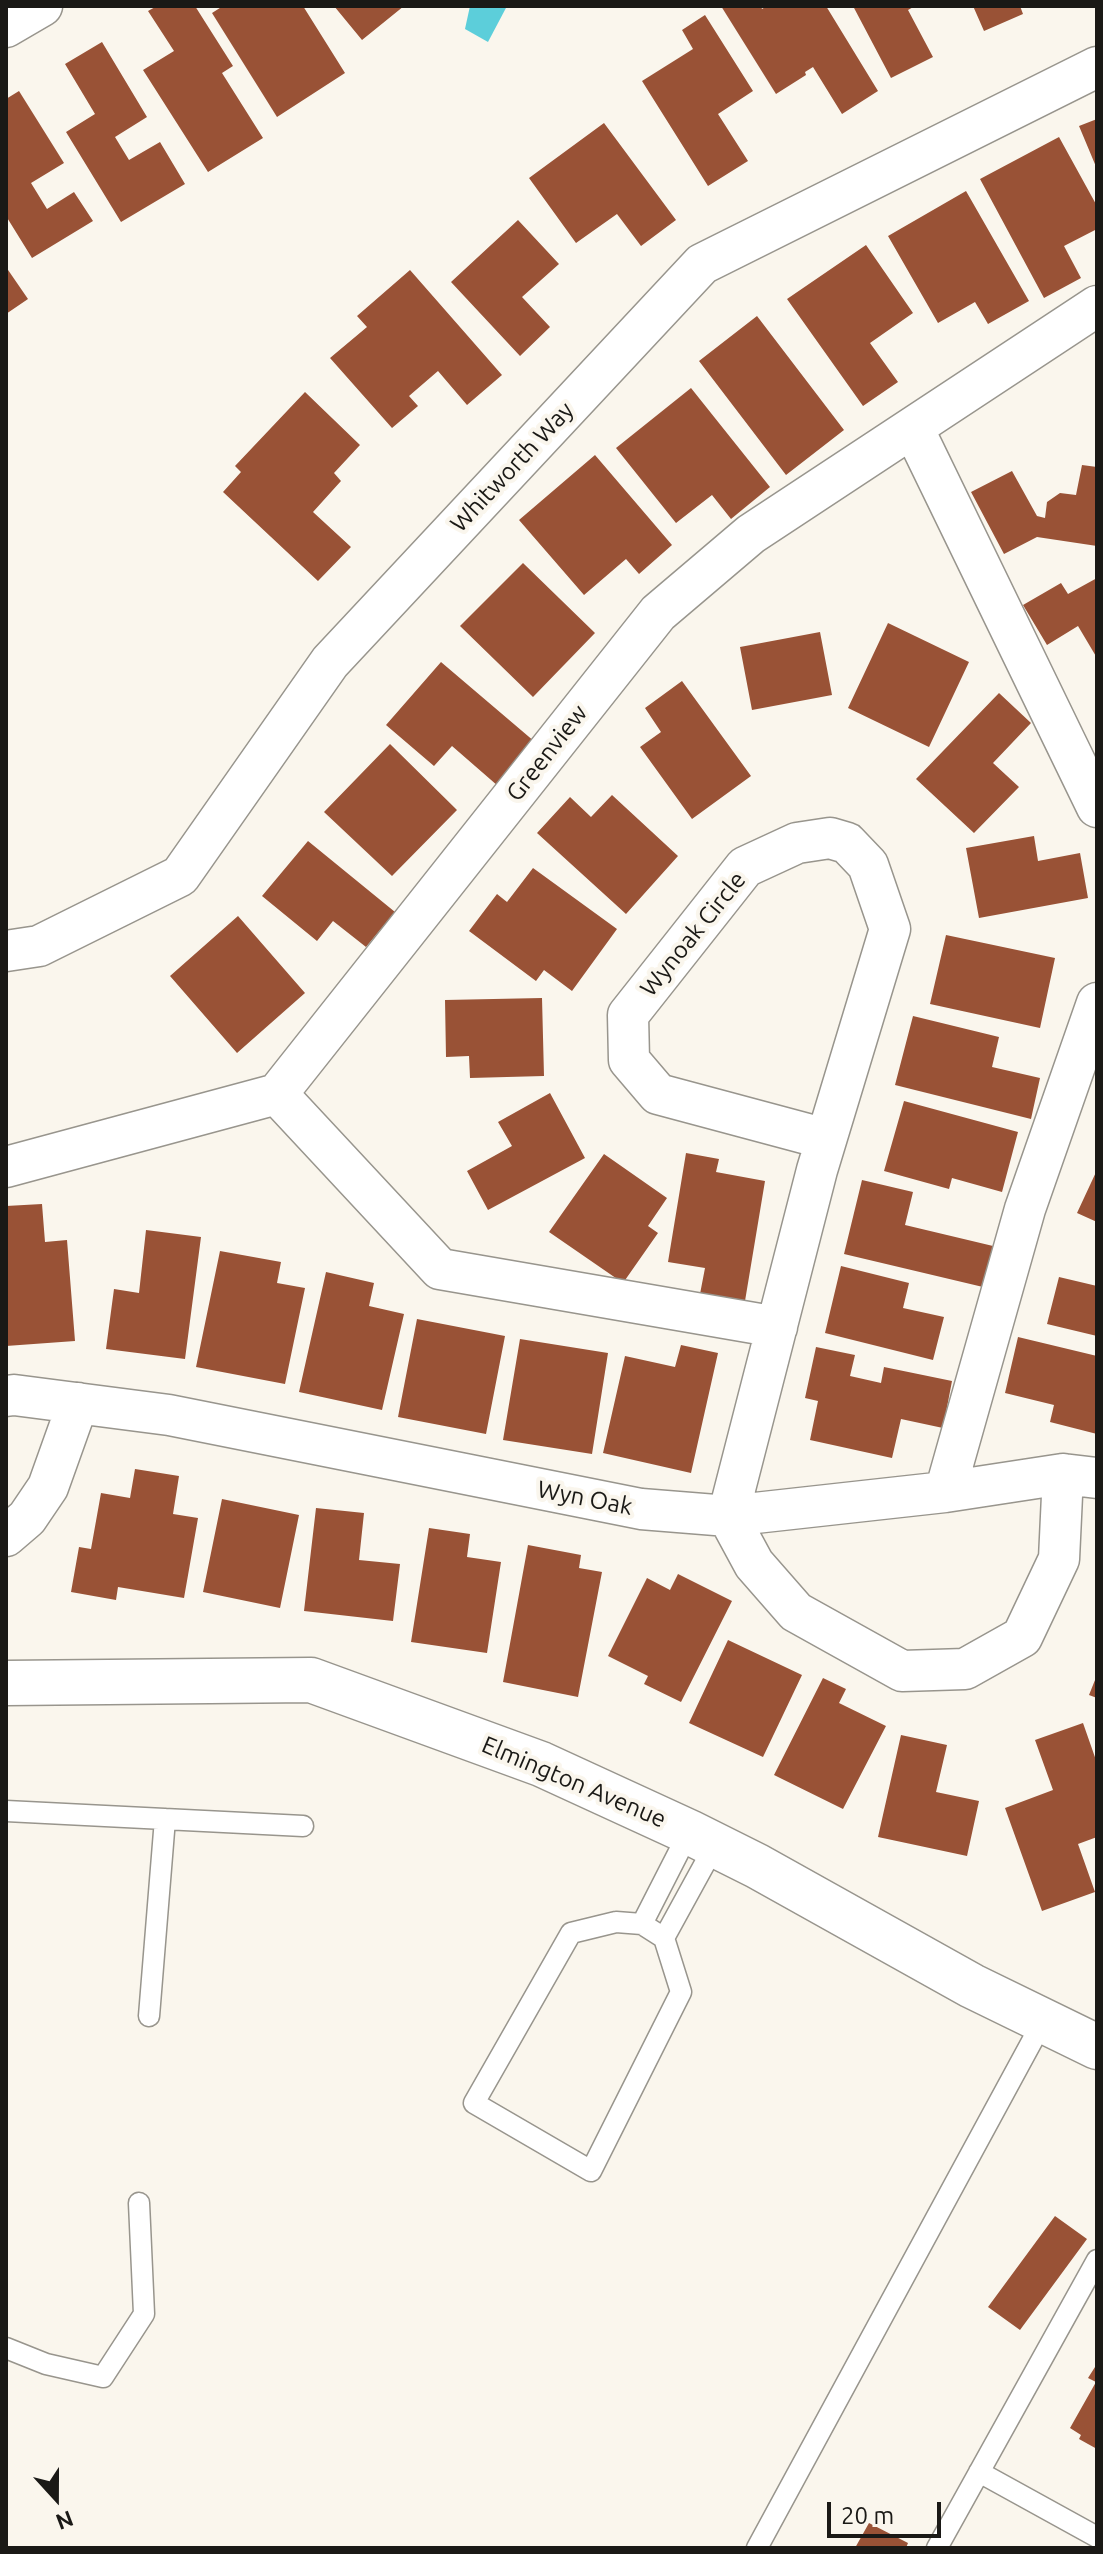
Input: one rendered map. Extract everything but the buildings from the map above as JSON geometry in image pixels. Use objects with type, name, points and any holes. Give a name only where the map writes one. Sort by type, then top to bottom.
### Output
[{"type":"street","points":[[6,27],[42,6]]},
{"type":"street","name":"Whitworth Way","points":[[6,951],[39,946],[180,876],[330,662],[702,264],[1097,67]]},
{"type":"street","name":"Greenview","points":[[277,1094],[658,613],[751,534],[1097,306]]},
{"type":"street","points":[[913,428],[1097,807]]},
{"type":"street","name":"Wynoak Circle","points":[[728,1516],[826,1139],[890,929],[868,865],[847,843],[830,838],[797,843],[745,867],[628,1015],[629,1060],[658,1094],[826,1139]]},
{"type":"street","points":[[945,1492],[1025,1209],[1097,1003]]},
{"type":"street","points":[[6,1167],[277,1094],[440,1269],[777,1327]]},
{"type":"street","name":"Wyn Oak","points":[[6,1396],[169,1415],[641,1509],[728,1516],[1080,1476]]},
{"type":"street","points":[[6,1536],[27,1518],[48,1487],[78,1403]]},
{"type":"street","points":[[728,1516],[754,1564],[796,1612],[902,1671],[965,1669],[1022,1637],[1059,1559],[1080,1476]]},
{"type":"street","name":"Elmington Avenue","points":[[6,1683],[311,1680],[541,1764],[702,1838],[972,1986],[1097,2047]]},
{"type":"lane","points":[[6,1811],[303,1826]]},
{"type":"lane","points":[[149,2016],[165,1819]]},
{"type":"lane","points":[[642,1924],[702,1838]]},
{"type":"lane","points":[[664,1938],[642,1924],[616,1922],[571,1933],[474,2103],[591,2171],[681,1992],[664,1938],[702,1838]]},
{"type":"lane","points":[[757,2548],[1043,2021]]},
{"type":"lane","points":[[6,2348],[46,2364],[103,2377],[144,2314],[139,2203]]},
{"type":"lane","points":[[937,2548],[1097,2260]]},
{"type":"lane","points":[[979,2472],[1097,2537]]},
{"type":"water","points":[[470,6],[507,6],[488,42],[465,29]]}]
